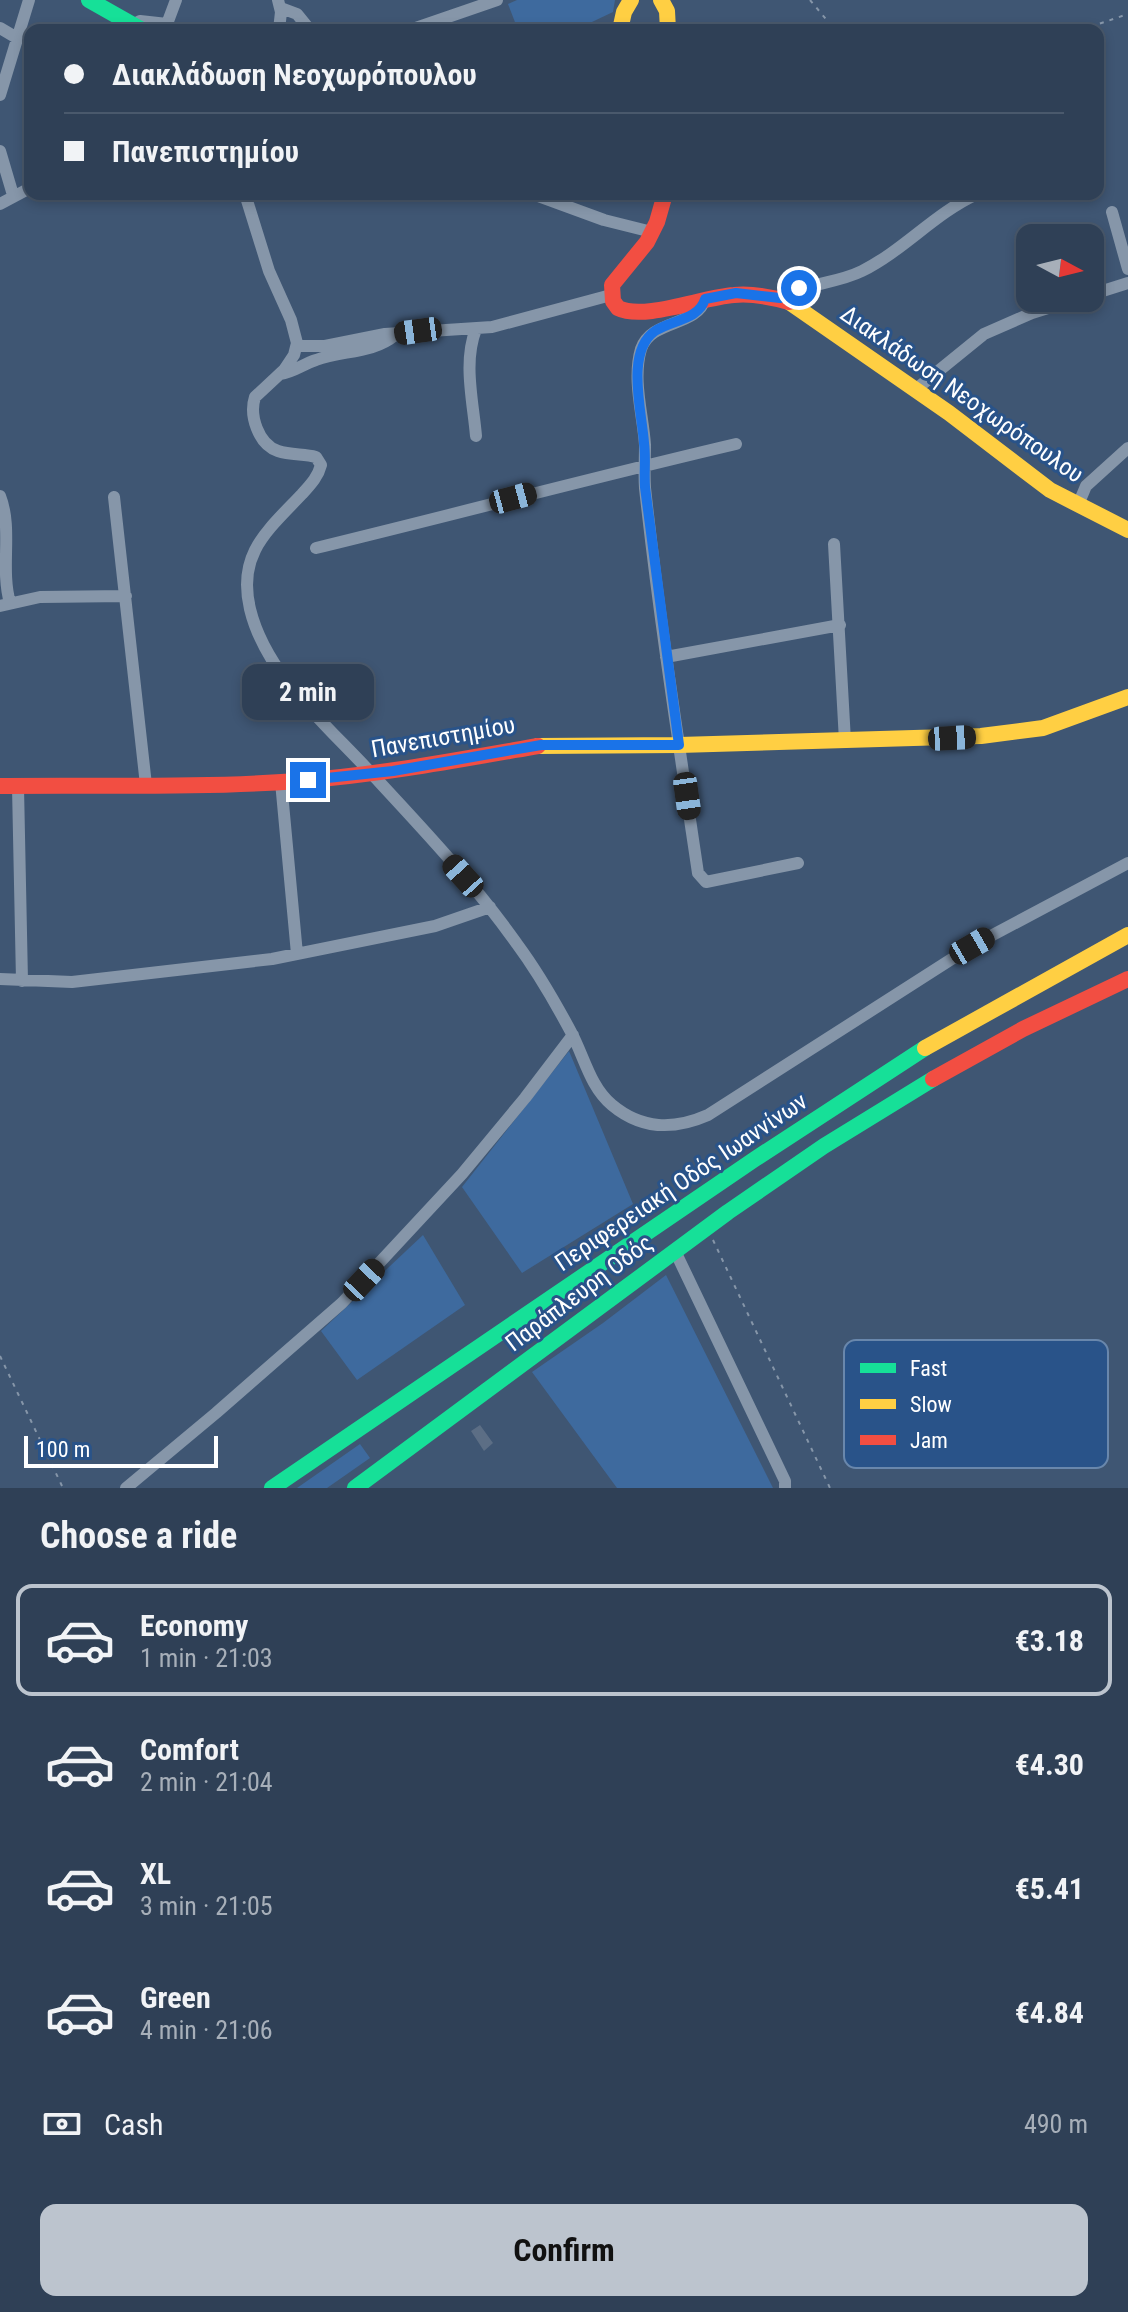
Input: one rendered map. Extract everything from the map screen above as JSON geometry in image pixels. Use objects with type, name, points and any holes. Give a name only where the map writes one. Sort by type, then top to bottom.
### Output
[{"type":"main road","points":[[89,0],[131,24]]},
{"type":"main road","points":[[621,24],[631,0]]},
{"type":"main road","points":[[661,0],[667,11],[668,24]]},
{"type":"main road","points":[[611,295],[614,280],[641,252],[652,232],[663,200]]},
{"type":"main road","name":"Διακλάδωση Νεοχωρόπουλου","points":[[611,295],[618,308],[631,312],[736,293],[780,298],[800,308],[915,390],[1038,482],[1128,530]]},
{"type":"main road","name":"Πανεπιστημίου","points":[[0,786],[281,782],[372,774],[541,745],[679,745],[981,736],[1025,732],[1128,697]]},
{"type":"main road","name":"Περιφερειακή Οδός Ιωαννίνων","points":[[272,1488],[755,1159],[922,1051],[1020,993],[1128,935]]},
{"type":"main road","name":"Παράπλευρη Οδός","points":[[355,1488],[675,1251],[807,1158],[922,1085],[1046,1016],[1128,979]]},
{"type":"street","points":[[0,95],[29,0]]},
{"type":"street","points":[[139,24],[140,21],[167,24],[176,0]]},
{"type":"street","points":[[427,24],[497,0]]},
{"type":"street","points":[[279,24],[280,4],[297,14],[305,24]]},
{"type":"street","points":[[0,28],[17,38]]},
{"type":"street","points":[[0,151],[13,195]]},
{"type":"street","points":[[0,204],[24,190]]},
{"type":"street","points":[[247,200],[269,271],[296,333],[297,346],[292,360],[255,397],[252,410],[258,428],[272,448],[316,457],[321,467],[315,479],[267,531],[253,553],[246,579],[251,611],[272,660],[304,700],[490,907],[518,945],[573,1035],[598,1089],[620,1111],[640,1123],[664,1127],[695,1121],[738,1098],[972,946],[1128,863]]},
{"type":"street","points":[[549,200],[604,220],[652,232]]},
{"type":"street","points":[[780,298],[799,288],[841,279],[864,270],[968,200]]},
{"type":"street","points":[[1112,212],[1128,269]]},
{"type":"street","points":[[1104,291],[1128,283]]},
{"type":"street","points":[[297,346],[320,347],[385,334],[476,329],[611,295]]},
{"type":"street","points":[[705,299],[697,312],[654,332],[641,348],[637,376],[666,657],[698,873],[701,880],[706,882],[798,863]]},
{"type":"street","points":[[915,390],[984,334],[1035,312]]},
{"type":"street","points":[[476,329],[471,341],[470,364],[476,436]]},
{"type":"street","points":[[280,374],[293,372],[317,359],[370,348],[395,335]]},
{"type":"street","points":[[316,548],[559,485],[736,444]]},
{"type":"street","points":[[1078,505],[1086,486],[1128,448]]},
{"type":"street","points":[[0,496],[4,514],[5,604],[61,596],[126,596]]},
{"type":"street","points":[[114,497],[146,785]]},
{"type":"street","points":[[834,544],[845,741]]},
{"type":"street","points":[[666,657],[840,625]]},
{"type":"street","points":[[281,782],[297,954]]},
{"type":"street","points":[[18,787],[22,981]]},
{"type":"street","points":[[0,979],[98,980],[297,954],[435,926],[490,907]]},
{"type":"street","points":[[126,1488],[342,1303],[462,1174],[573,1035]]},
{"type":"street","points":[[675,1251],[785,1481],[785,1488]]},
{"type":"path","points":[[810,0],[830,24]]},
{"type":"path","points":[[1099,24],[1128,14]]},
{"type":"path","points":[[707,1228],[830,1488]]},
{"type":"path","points":[[0,1356],[63,1488]]},
{"type":"shaded area","points":[[517,0],[615,0],[613,12],[588,24],[516,24],[508,4]]},
{"type":"shaded area","points":[[569,1051],[633,1204],[522,1273],[462,1187]]},
{"type":"shaded area","points":[[423,1235],[465,1305],[357,1380],[321,1331]]},
{"type":"shaded area","points":[[666,1275],[773,1488],[617,1488],[532,1372]]},
{"type":"shaded area","points":[[360,1444],[370,1458],[327,1488],[297,1488]]},
{"type":"building","points":[[480,1425],[493,1443],[484,1451],[471,1431]]},
{"type":"traffic: fast","points":[[89,0],[131,24]]},
{"type":"traffic: fast","points":[[272,1488],[755,1159],[925,1048]]},
{"type":"traffic: fast","points":[[355,1488],[728,1212],[824,1146],[933,1079]]},
{"type":"traffic: slow","points":[[621,24],[631,0]]},
{"type":"traffic: slow","points":[[661,0],[667,11],[668,24]]},
{"type":"traffic: slow","points":[[789,302],[949,413],[1050,490],[1128,530]]},
{"type":"traffic: slow","points":[[538,746],[981,736],[1043,728],[1128,697]]},
{"type":"traffic: slow","points":[[925,1048],[1128,935]]},
{"type":"traffic: jam","points":[[663,200],[647,242],[612,285],[613,301],[618,308],[643,312],[741,295],[789,302]]},
{"type":"traffic: jam","points":[[0,786],[298,781],[388,771],[538,746]]},
{"type":"traffic: jam","points":[[933,1079],[1023,1029],[1128,979]]},
{"type":"route","points":[[308,780],[393,771],[541,745],[679,745],[645,487],[645,448],[637,376],[641,348],[654,332],[697,312],[705,299],[736,293],[780,298],[799,288]]}]
